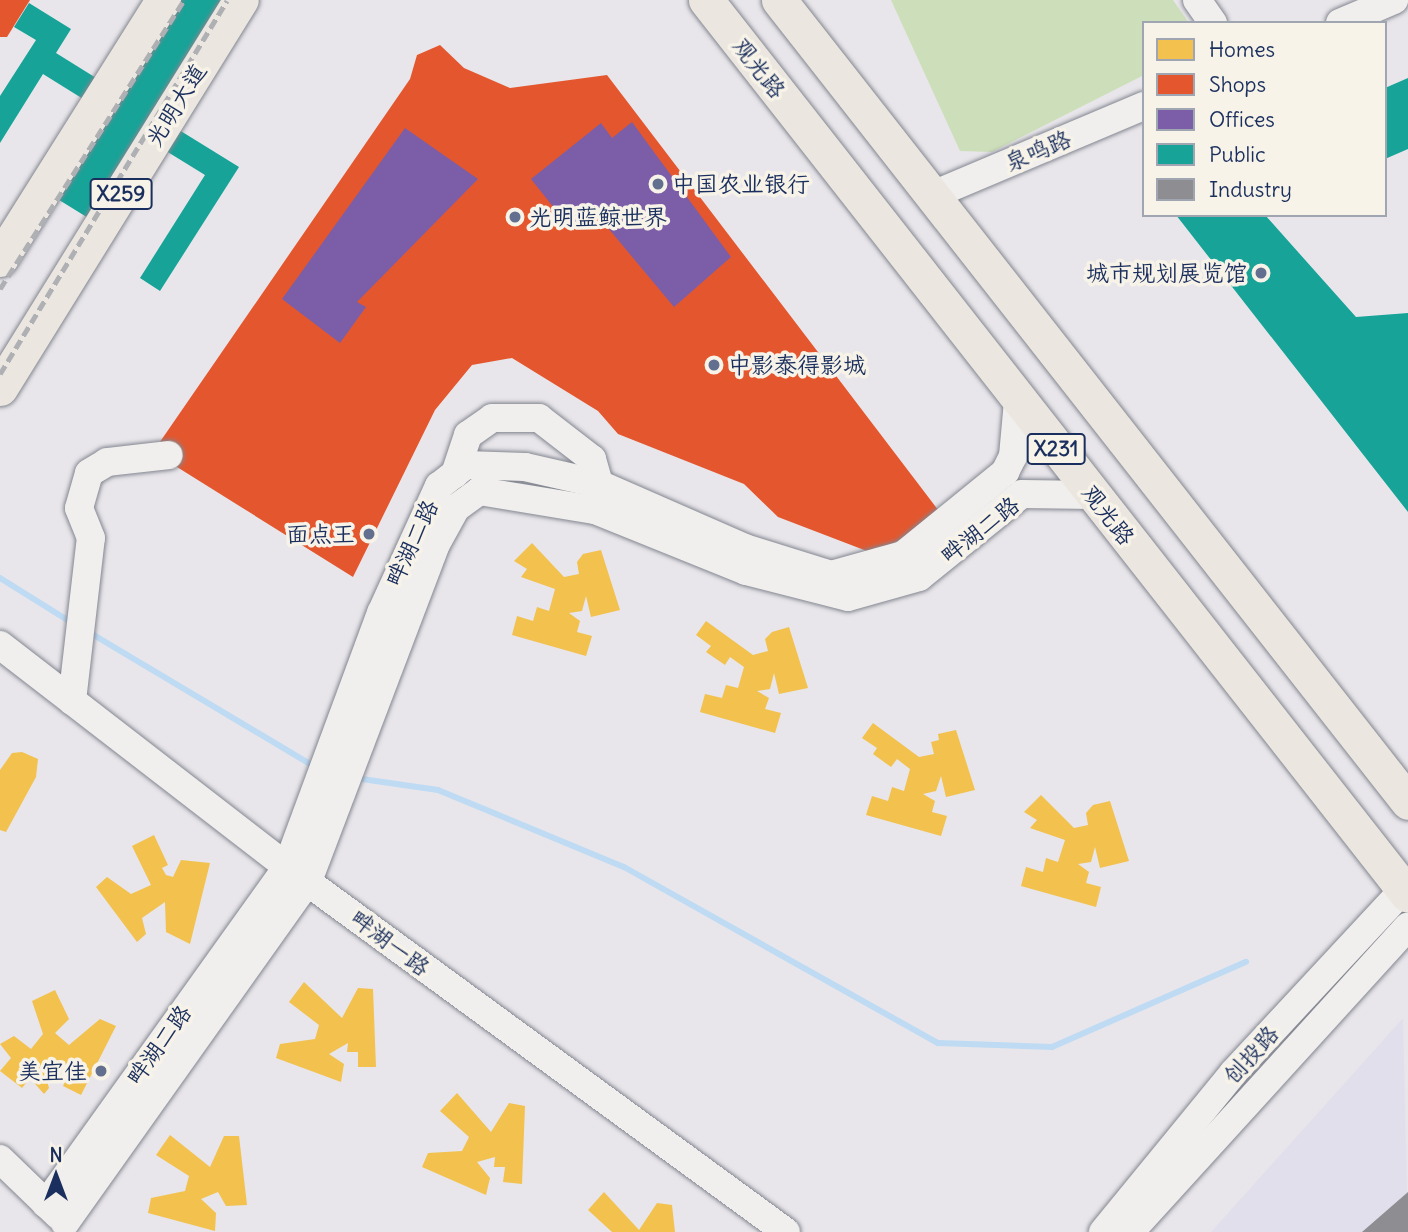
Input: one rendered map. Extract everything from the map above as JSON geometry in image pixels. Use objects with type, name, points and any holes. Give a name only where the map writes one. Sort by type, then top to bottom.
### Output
[{"type":"main road","name":"X259","points":[[0,259],[163,0]]},
{"type":"main road","name":"光明大道","points":[[0,388],[241,0]]},
{"type":"main road","name":"观光路","points":[[706,0],[1018,401],[1407,890]]},
{"type":"main road","name":"X231","points":[[779,0],[1408,802]]},
{"type":"street","points":[[1197,0],[1212,21]]},
{"type":"street","points":[[1345,21],[1394,0]]},
{"type":"street","name":"泉鸣路","points":[[933,195],[1142,107]]},
{"type":"street","name":"畔湖二路","points":[[62,1219],[297,874],[387,632],[418,524],[439,486],[466,465],[525,467],[599,484],[745,548],[831,575],[903,555],[1005,472],[1013,456],[1018,401]]},
{"type":"street","points":[[455,474],[468,435],[492,418],[538,418],[592,458],[599,484]]},
{"type":"street","points":[[72,701],[91,538],[79,508],[89,473],[107,462],[169,456]]},
{"type":"street","name":"畔湖二路","points":[[387,632],[456,508],[479,491],[595,510],[746,571],[848,597],[919,577],[1022,494],[1093,495]]},
{"type":"street","name":"畔湖一路","points":[[0,645],[297,874],[786,1232]]},
{"type":"street","name":"创投路","points":[[1103,1232],[1233,1073],[1407,890]]},
{"type":"street","name":"创投路","points":[[1130,1232],[1408,926]]},
{"type":"street","points":[[0,1158],[62,1219]]},
{"type":"shaded area","points":[[1403,1018],[1408,1232],[1211,1232]]},
{"type":"green space","points":[[891,0],[1173,0],[1188,21],[1142,21],[1142,76],[992,152],[960,151]]},
{"type":"building: Homes","points":[[205,400],[280,451],[274,462],[265,456],[252,476],[292,500],[304,480],[295,474],[300,466],[381,509],[352,556],[175,449]]},
{"type":"building: Homes","points":[[532,543],[564,577],[579,574],[577,562],[583,554],[601,550],[620,610],[591,617],[586,596],[582,611],[569,613],[580,621],[577,632],[592,636],[586,656],[512,635],[517,616],[533,621],[537,607],[549,611],[555,589],[521,577],[527,569],[514,561]]},
{"type":"building: Homes","points":[[706,621],[753,655],[768,651],[765,639],[772,632],[789,627],[808,688],[779,694],[774,673],[770,689],[757,691],[769,698],[765,709],[781,713],[775,733],[700,712],[705,694],[722,698],[726,685],[738,688],[744,667],[730,657],[725,665],[706,652],[711,646],[696,635]]},
{"type":"building: Homes","points":[[873,723],[919,757],[934,754],[931,742],[939,740],[938,734],[956,730],[975,790],[946,797],[941,776],[936,791],[923,794],[935,801],[932,812],[947,816],[941,836],[866,815],[872,796],[888,801],[892,787],[904,791],[910,769],[897,759],[891,767],[873,754],[877,748],[862,738]]},
{"type":"building: Homes","points":[[22,752],[38,759],[36,777],[6,832],[0,830],[0,770],[12,753]]},
{"type":"building: Homes","points":[[1041,795],[1074,828],[1088,825],[1086,813],[1093,805],[1110,801],[1129,861],[1100,868],[1095,847],[1091,862],[1078,864],[1089,872],[1086,883],[1101,887],[1096,907],[1021,886],[1026,867],[1043,872],[1046,858],[1058,862],[1065,840],[1030,828],[1037,820],[1024,812]]},
{"type":"building: Homes","points":[[154,835],[168,865],[162,868],[166,875],[173,877],[181,860],[210,863],[190,944],[166,932],[165,902],[142,918],[146,934],[137,942],[96,887],[107,877],[131,894],[151,885],[132,846]]},
{"type":"building: Homes","points":[[304,982],[342,1018],[358,988],[373,989],[376,1067],[358,1067],[358,1052],[347,1052],[348,1043],[329,1054],[344,1064],[341,1082],[276,1058],[280,1044],[315,1039],[319,1025],[289,1002]]},
{"type":"building: Homes","points":[[55,990],[69,1019],[55,1033],[69,1045],[100,1019],[116,1026],[81,1095],[63,1086],[67,1078],[60,1064],[45,1074],[49,1088],[44,1094],[30,1078],[22,1088],[0,1071],[11,1058],[0,1044],[14,1036],[31,1049],[43,1034],[32,1001]]},
{"type":"building: Homes","points":[[457,1093],[491,1132],[509,1103],[525,1106],[522,1184],[503,1182],[505,1167],[494,1167],[495,1157],[477,1162],[490,1178],[486,1195],[422,1167],[428,1153],[462,1151],[469,1137],[440,1111]]},
{"type":"building: Homes","points":[[170,1135],[210,1167],[224,1136],[239,1136],[247,1205],[226,1206],[218,1192],[201,1199],[216,1213],[215,1231],[148,1213],[151,1198],[185,1191],[189,1176],[156,1155]]},
{"type":"building: Homes","points":[[604,1192],[639,1230],[657,1203],[672,1205],[675,1232],[612,1232],[588,1210]]},
{"type":"building: Shops","points":[[0,0],[30,0],[7,37],[0,37]]},
{"type":"building: Shops","name":"光明蓝鲸世界","points":[[440,45],[464,68],[510,88],[607,75],[945,519],[872,553],[778,517],[744,484],[618,434],[598,411],[512,358],[472,365],[435,410],[353,577],[153,452],[410,79],[417,55]]},
{"type":"building: Offices","points":[[632,122],[731,257],[674,307],[593,210],[570,228],[531,179],[601,123],[612,138]]},
{"type":"building: Offices","points":[[405,128],[478,179],[357,302],[366,307],[340,343],[282,299]]},
{"type":"building: Public","points":[[162,0],[249,0],[171,125],[239,167],[160,291],[140,278],[205,175],[158,146],[106,229],[43,190],[96,107],[43,74],[0,143],[0,96],[36,40],[14,27],[29,3],[71,29],[56,53],[109,86]]},
{"type":"building: Public","points":[[1408,78],[1408,149],[1387,158],[1387,87]]},
{"type":"building: Public","points":[[1178,217],[1267,217],[1356,317],[1408,313],[1408,512]]},
{"type":"building: Industry","points":[[1408,1192],[1408,1232],[1362,1232]]},
{"type":"waterway","points":[[0,578],[74,624]]},
{"type":"waterway","points":[[87,631],[315,767]]},
{"type":"waterway","points":[[355,778],[438,790],[624,867],[938,1043],[1052,1047],[1246,962]]},
{"type":"railway","points":[[0,289],[184,0]]},
{"type":"railway","points":[[0,374],[227,0]]},
{"type":"place","name":"中国农业银行","points":[[658,184]]},
{"type":"place","name":"光明蓝鲸世界","points":[[515,217]]},
{"type":"place","name":"城市规划展览馆","points":[[1261,273]]},
{"type":"place","name":"中影泰得影城","points":[[714,365]]},
{"type":"place","name":"面点王","points":[[369,534]]},
{"type":"place","name":"美宜佳","points":[[101,1071]]}]
